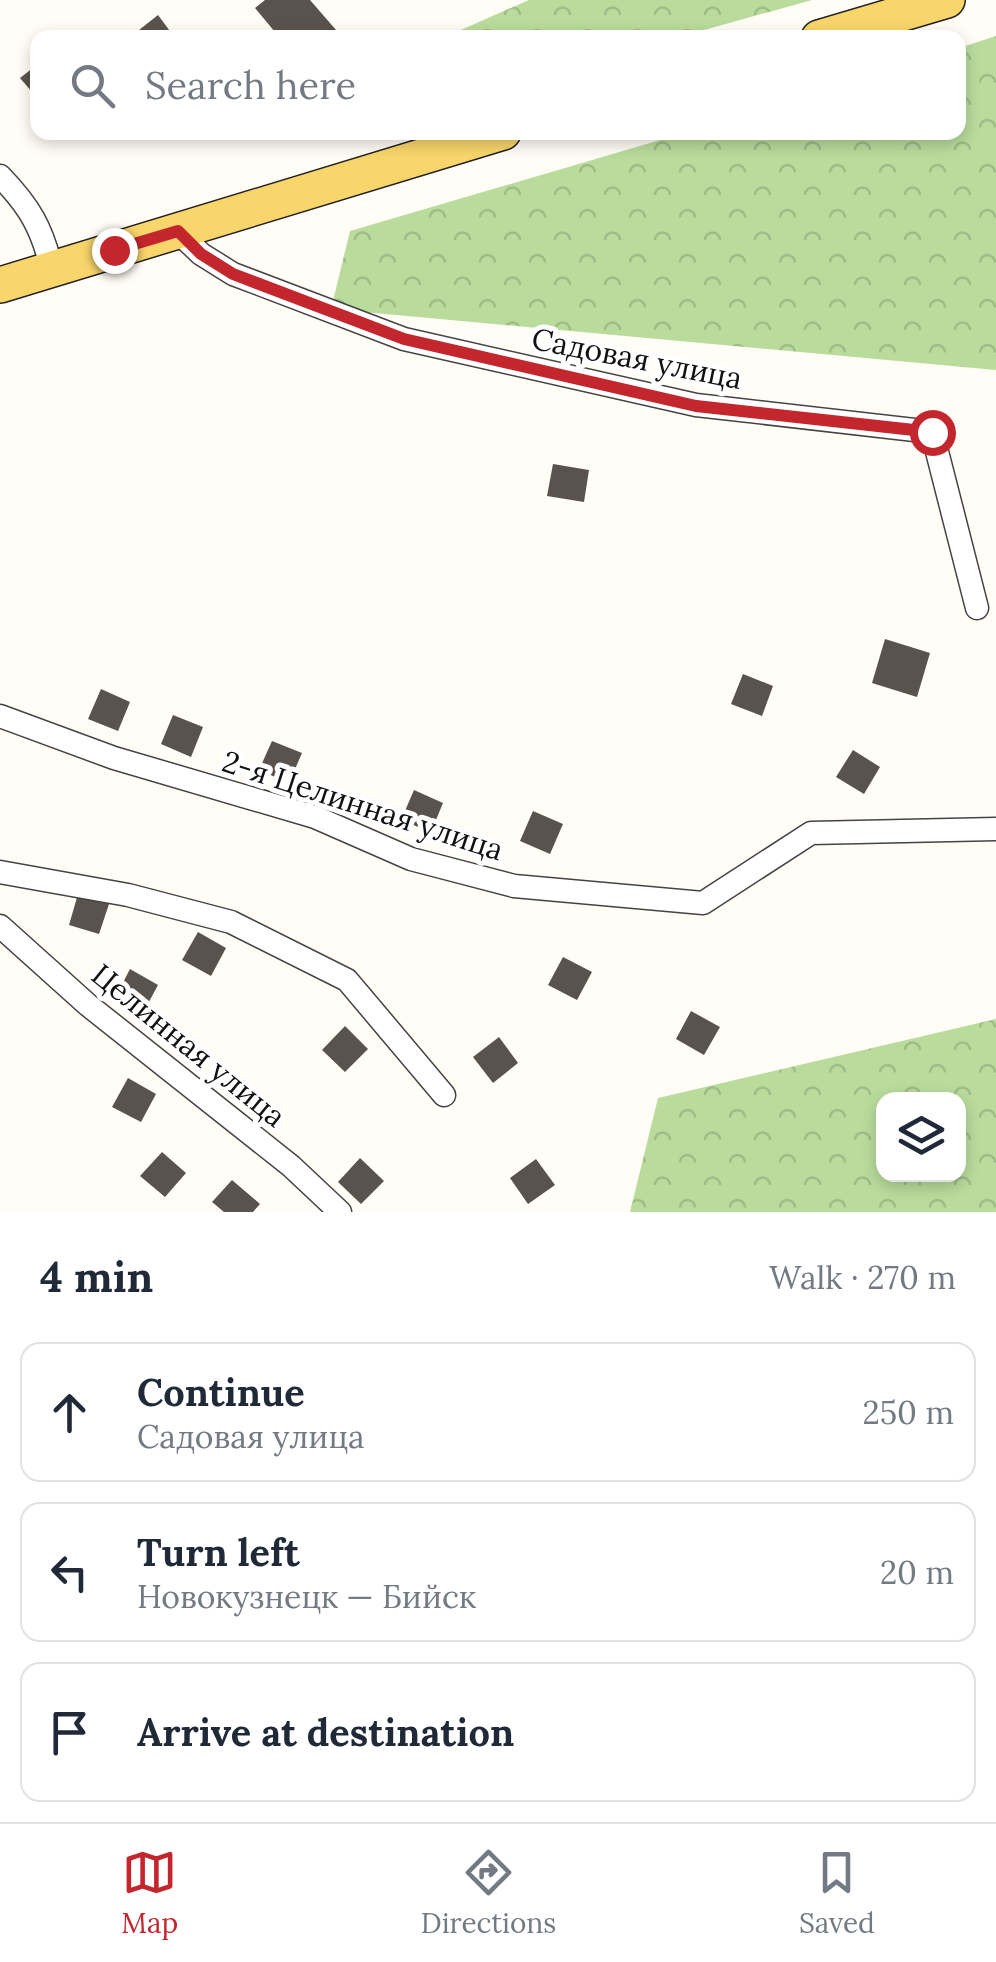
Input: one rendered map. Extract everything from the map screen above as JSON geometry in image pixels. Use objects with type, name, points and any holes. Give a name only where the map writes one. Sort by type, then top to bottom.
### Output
[{"type":"main road","points":[[846,30],[947,0]]},
{"type":"main road","points":[[0,286],[477,140]]},
{"type":"street","points":[[0,176],[23,199],[43,233],[52,270]]},
{"type":"street","name":"Садовая улица","points":[[178,231],[201,254],[233,274],[404,339],[696,406],[932,432],[977,608]]},
{"type":"street","name":"2-я Целинная улица","points":[[0,716],[114,758],[315,817],[411,859],[514,886],[703,903],[811,833],[996,829]]},
{"type":"street","points":[[0,872],[128,896],[231,922],[347,980],[444,1096]]},
{"type":"street","name":"Целинная улица","points":[[0,926],[88,1005],[292,1166],[340,1212]]},
{"type":"green space","points":[[529,0],[812,0],[704,30],[461,30]]},
{"type":"green space","points":[[996,36],[996,370],[331,309],[350,231],[660,140],[966,140],[966,46]]},
{"type":"green space","points":[[996,1019],[996,1212],[630,1212],[658,1098]]},
{"type":"building","points":[[265,0],[310,0],[336,30],[273,30],[255,8]]},
{"type":"building","points":[[158,15],[169,30],[139,30]]},
{"type":"building","points":[[30,70],[30,90],[20,78]]},
{"type":"building","points":[[553,464],[589,470],[584,502],[547,496]]},
{"type":"building","points":[[885,639],[930,653],[917,697],[872,683]]},
{"type":"building","points":[[743,674],[773,686],[762,716],[731,704]]},
{"type":"building","points":[[101,689],[130,702],[118,731],[88,719]]},
{"type":"building","points":[[173,715],[203,727],[191,757],[161,744]]},
{"type":"building","points":[[272,741],[302,753],[289,783],[259,770]]},
{"type":"building","points":[[853,750],[880,767],[864,794],[836,777]]},
{"type":"building","points":[[414,790],[443,803],[431,832],[401,820]]},
{"type":"building","points":[[533,811],[563,824],[550,854],[520,841]]},
{"type":"building","points":[[78,894],[109,904],[99,934],[69,925]]},
{"type":"building","points":[[198,932],[226,948],[211,976],[182,960]]},
{"type":"building","points":[[563,957],[592,972],[577,1000],[548,985]]},
{"type":"building","points":[[130,969],[158,985],[143,1013],[115,998]]},
{"type":"building","points":[[691,1011],[720,1027],[704,1055],[676,1039]]},
{"type":"building","points":[[345,1026],[368,1049],[345,1072],[322,1050]]},
{"type":"building","points":[[499,1037],[518,1063],[493,1083],[473,1057]]},
{"type":"building","points":[[128,1078],[156,1094],[141,1122],[112,1107]]},
{"type":"building","points":[[162,1152],[186,1173],[165,1197],[140,1176]]},
{"type":"building","points":[[360,1158],[384,1181],[361,1204],[338,1182]]},
{"type":"building","points":[[536,1159],[555,1185],[528,1204],[510,1178]]},
{"type":"building","points":[[232,1180],[260,1204],[253,1212],[224,1212],[212,1202]]},
{"type":"route","points":[[114,250],[178,231],[201,254],[233,274],[404,339],[696,406],[932,432]]}]
